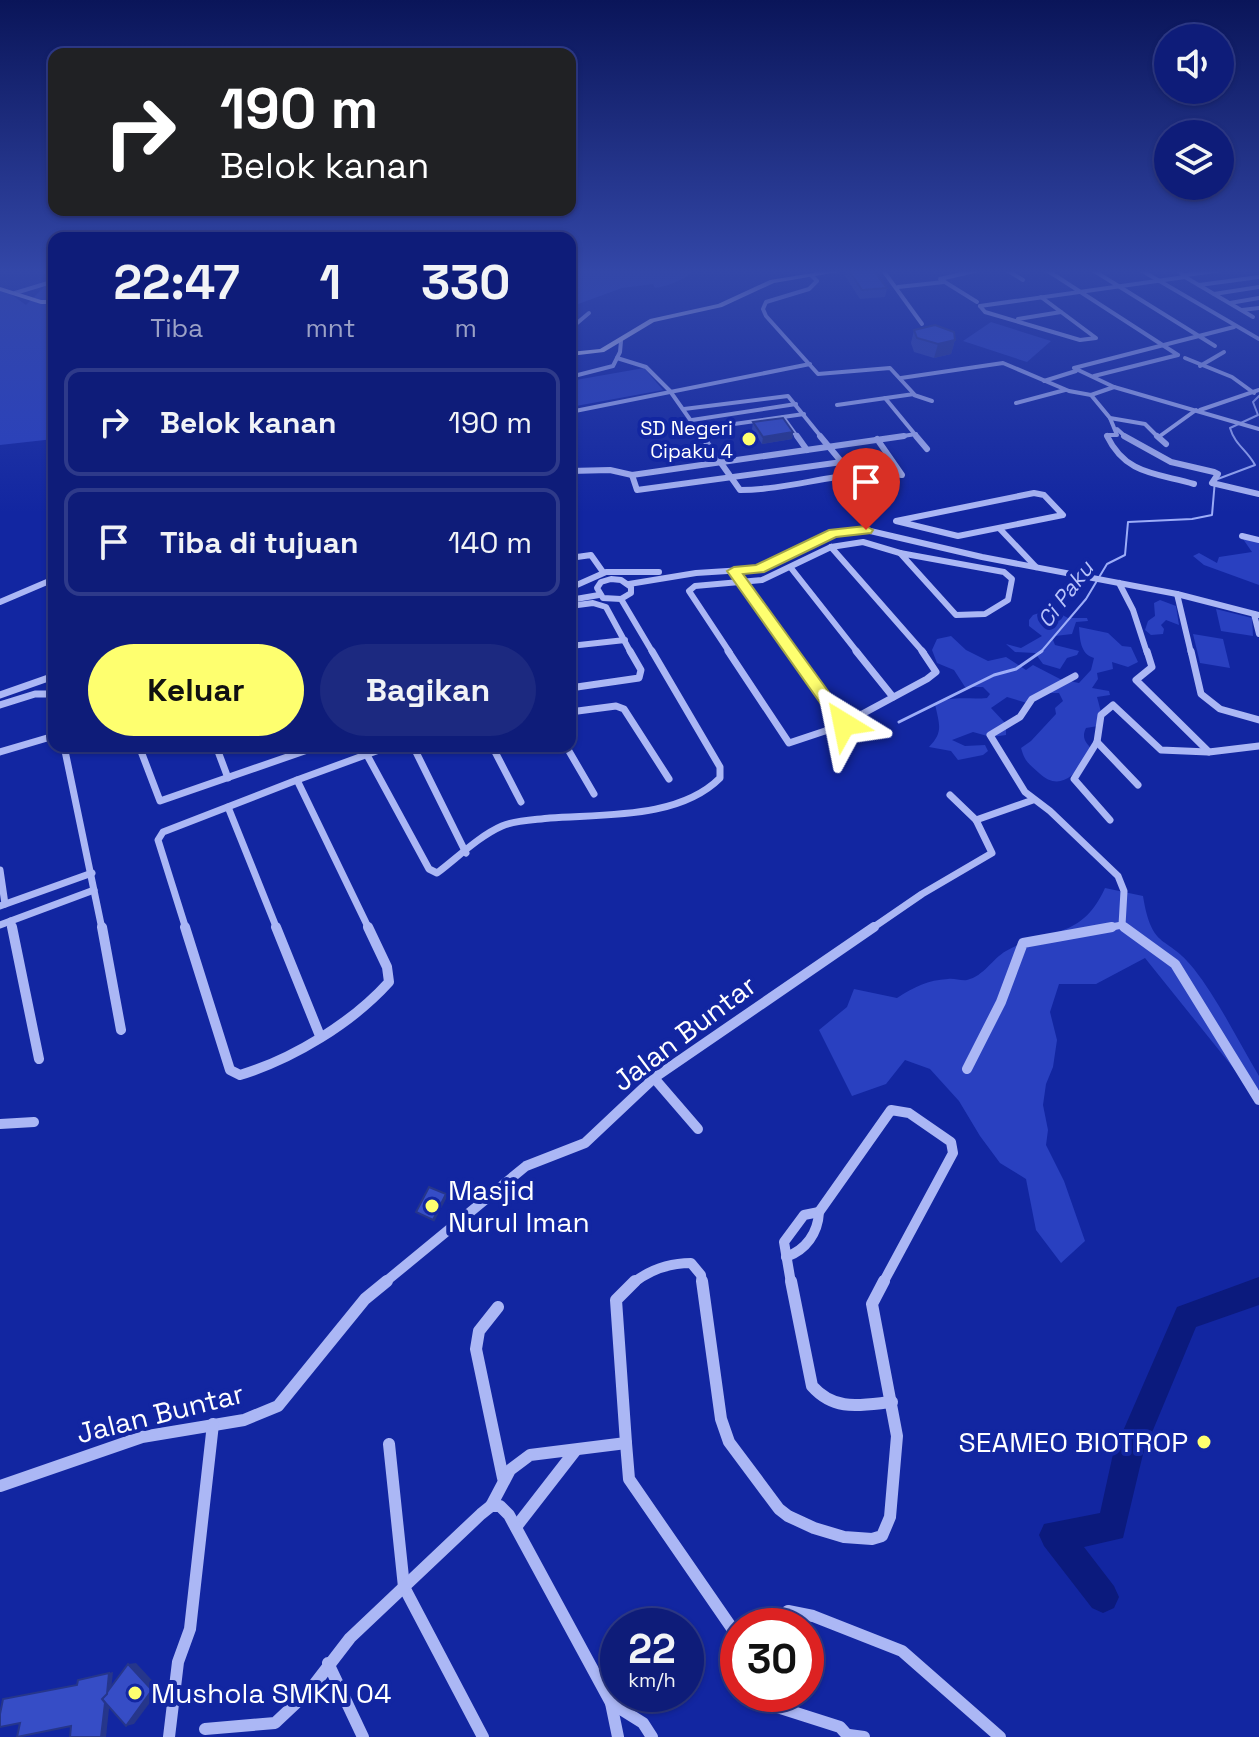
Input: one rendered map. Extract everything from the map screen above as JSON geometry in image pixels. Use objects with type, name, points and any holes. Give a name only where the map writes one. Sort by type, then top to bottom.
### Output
[{"type":"street","points":[[576,353],[604,350]]},
{"type":"street","points":[[576,376],[605,370],[617,358],[619,350]]},
{"type":"street","points":[[798,350],[821,375],[890,368],[914,395]]},
{"type":"street","points":[[1076,371],[1076,367],[1141,350]]},
{"type":"street","points":[[1094,376],[1178,355],[1169,350]]},
{"type":"street","points":[[1200,366],[1224,352]]},
{"type":"street","points":[[617,358],[646,367],[670,391],[738,489],[745,491],[878,470],[903,475],[877,439]]},
{"type":"street","points":[[1185,358],[1232,377],[1256,391]]},
{"type":"street","points":[[901,378],[1003,363],[1066,390],[1091,395],[1114,387]]},
{"type":"street","points":[[576,411],[810,364]]},
{"type":"street","points":[[1044,381],[1076,371],[1114,387],[1259,429]]},
{"type":"street","points":[[1016,403],[1066,390]]},
{"type":"street","points":[[1160,436],[1198,410],[1256,391]]},
{"type":"street","points":[[684,409],[783,395],[796,404],[864,489]]},
{"type":"street","points":[[837,405],[914,395],[932,401]]},
{"type":"street","points":[[1091,395],[1117,429],[1144,450],[1188,468],[1209,469],[1218,474],[1212,483],[1220,487],[1259,494]]},
{"type":"street","points":[[885,398],[927,449]]},
{"type":"street","points":[[692,420],[796,404]]},
{"type":"street","points":[[699,429],[804,414]]},
{"type":"street","points":[[783,417],[807,450]]},
{"type":"street","points":[[1110,418],[1145,424],[1166,444]]},
{"type":"street","points":[[1117,429],[1117,435],[1107,435],[1116,454],[1132,467],[1194,484]]},
{"type":"street","points":[[576,471],[610,470],[632,475],[916,434]]},
{"type":"street","points":[[632,475],[637,490],[842,462]]},
{"type":"street","points":[[1034,493],[1044,495],[1063,514],[1000,529],[954,536],[901,524],[896,519],[1034,493]]},
{"type":"street","points":[[1000,529],[1037,567]]},
{"type":"street","points":[[599,595],[598,585],[606,580],[616,579],[629,584],[696,573],[759,569],[824,536],[853,530],[880,532],[954,551],[1177,594],[1256,614],[1259,634]]},
{"type":"street","points":[[1242,536],[1259,540]]},
{"type":"street","points":[[831,547],[935,668],[934,676],[844,724],[801,743],[789,743],[689,591],[695,586],[744,584],[791,568],[831,547],[863,542],[900,553],[1008,574],[1012,579],[1008,600],[992,611],[956,615],[900,553]]},
{"type":"street","points":[[576,557],[591,555],[603,572]]},
{"type":"street","points":[[791,568],[893,697]]},
{"type":"street","points":[[734,571],[844,724]]},
{"type":"street","points":[[576,586],[603,572],[659,572]]},
{"type":"street","points":[[0,602],[48,582]]},
{"type":"street","points":[[1119,583],[1133,610],[1152,667],[1136,680],[1209,752]]},
{"type":"street","points":[[576,601],[599,595],[608,600],[621,599],[631,593],[629,584]]},
{"type":"street","points":[[1177,594],[1201,694],[1227,713],[1259,720]]},
{"type":"street","points":[[367,755],[432,872],[442,871],[502,826],[529,820],[640,811],[692,798],[707,791],[720,778],[720,767],[621,599]]},
{"type":"street","points":[[576,603],[606,607],[641,670],[639,678],[576,687]]},
{"type":"street","points":[[576,645],[625,640]]},
{"type":"street","points":[[1075,676],[1032,699],[1012,724],[990,734],[1015,780],[1033,800],[1050,811],[1118,876],[1125,907],[1122,925]]},
{"type":"street","points":[[0,695],[48,678]]},
{"type":"street","points":[[0,705],[48,694]]},
{"type":"street","points":[[1110,820],[1074,779],[1097,742],[1101,715],[1113,705],[1161,750],[1209,752],[1259,746]]},
{"type":"street","points":[[576,711],[616,706],[624,709],[669,779]]},
{"type":"street","points":[[0,752],[48,738]]},
{"type":"street","points":[[1097,742],[1138,785]]},
{"type":"street","points":[[65,752],[121,1030]]},
{"type":"street","points":[[141,752],[160,801],[228,778],[290,752]]},
{"type":"street","points":[[218,752],[228,778]]},
{"type":"street","points":[[297,780],[390,975],[385,987],[320,1036],[246,1074],[234,1074],[230,1070],[157,846],[163,832],[297,780],[375,752]]},
{"type":"street","points":[[416,752],[466,853]]},
{"type":"street","points":[[495,752],[521,802]]},
{"type":"street","points":[[570,752],[594,794]]},
{"type":"street","points":[[950,795],[976,820],[1033,800]]},
{"type":"street","points":[[228,807],[320,1036]]},
{"type":"street","name":"Jalan Buntar","points":[[0,1486],[142,1437],[244,1420],[278,1406],[298,1385],[345,1320],[381,1283],[526,1166],[585,1143],[654,1078],[922,894],[992,853],[976,820]]},
{"type":"street","points":[[0,870],[3,905],[92,873]]},
{"type":"street","points":[[0,925],[94,890]]},
{"type":"street","points":[[11,921],[39,1059]]},
{"type":"street","points":[[967,1069],[1001,1002],[1023,943],[1122,925]]},
{"type":"street","points":[[1122,925],[1133,937],[1167,956],[1175,964],[1259,1100]]},
{"type":"street","points":[[654,1078],[698,1129]]},
{"type":"street","points":[[720,1611],[629,1479],[616,1300],[627,1286],[658,1267],[684,1262],[696,1267],[703,1283],[724,1432],[779,1509],[789,1517],[864,1541],[882,1536],[890,1517],[897,1436],[875,1335],[872,1304],[953,1153],[951,1142],[909,1113],[891,1110],[819,1212],[818,1227],[798,1254],[786,1257]]},
{"type":"street","points":[[0,1124],[34,1122]]},
{"type":"street","points":[[819,1212],[804,1215],[784,1242],[812,1386],[827,1404],[892,1402]]},
{"type":"street","points":[[498,1307],[480,1325],[475,1335],[503,1479]]},
{"type":"street","points":[[169,1737],[178,1662],[190,1629],[213,1424]]},
{"type":"street","points":[[205,1729],[275,1723],[310,1690],[328,1663],[491,1506],[510,1465],[530,1455],[626,1443]]},
{"type":"street","points":[[389,1444],[404,1587],[483,1737]]},
{"type":"street","points":[[516,1527],[524,1511],[563,1470],[575,1451]]},
{"type":"street","points":[[491,1506],[500,1506],[516,1527],[600,1683]]},
{"type":"street","points":[[824,1620],[902,1651],[1000,1737]]},
{"type":"street","points":[[328,1663],[363,1737]]},
{"type":"street","points":[[613,1712],[618,1737]]},
{"type":"street","points":[[625,1712],[643,1723],[652,1737]]},
{"type":"street","points":[[793,1712],[840,1727],[849,1736],[864,1737]]},
{"type":"shaded area","points":[[0,350],[48,350],[48,440],[0,445]]},
{"type":"shaded area","points":[[991,350],[1041,350],[1027,362]]},
{"type":"shaded area","points":[[644,368],[663,390],[576,406],[576,380]]},
{"type":"shaded area","points":[[1259,538],[1259,585],[1204,565],[1193,556],[1199,553],[1217,563],[1219,557],[1252,552],[1243,539]]},
{"type":"shaded area","points":[[1160,600],[1176,606],[1179,625],[1166,620],[1161,625],[1163,634],[1151,635],[1145,630],[1148,621],[1155,616],[1154,603]]},
{"type":"shaded area","points":[[1051,609],[1068,618],[1087,618],[1088,621],[1076,622],[1072,634],[1055,636],[1055,645],[1079,651],[1077,655],[1067,658],[1060,669],[1043,664],[1035,653],[1015,652],[1006,644],[1021,648],[1042,636],[1029,626],[1029,620],[1033,615]]},
{"type":"shaded area","points":[[1216,609],[1252,618],[1253,636],[1221,631]]},
{"type":"shaded area","points":[[1079,627],[1108,633],[1122,646],[1131,647],[1138,662],[1128,667],[1112,662],[1113,669],[1097,673],[1098,679],[1092,688],[1109,691],[1110,695],[1097,697],[1101,712],[1098,726],[1086,728],[1084,735],[1086,743],[1093,750],[1070,777],[1055,781],[1047,779],[1028,762],[1021,748],[1056,714],[1055,708],[1063,701],[1059,693],[1049,693],[1027,703],[1007,697],[991,708],[1006,724],[1006,735],[991,737],[973,732],[952,740],[965,746],[985,745],[988,751],[983,755],[958,760],[951,751],[929,747],[939,732],[935,704],[955,699],[987,698],[990,694],[983,687],[965,687],[954,670],[937,663],[932,650],[937,639],[951,636],[966,650],[988,661],[1006,657],[1026,670],[1033,665],[1060,679],[1079,683],[1091,670],[1094,658],[1083,650]]},
{"type":"shaded area","points":[[1193,634],[1223,639],[1230,668],[1200,663]]},
{"type":"shaded area","points":[[1105,888],[1143,896],[1156,934],[1184,958],[1212,994],[1259,1076],[1259,1089],[1253,1090],[1243,1080],[1145,958],[1096,984],[1059,984],[1050,1012],[1057,1040],[1043,1105],[1048,1130],[1046,1145],[1064,1181],[1085,1241],[1061,1263],[1036,1230],[1026,1179],[1000,1163],[959,1101],[930,1069],[905,1060],[886,1084],[852,1096],[819,1030],[847,1007],[854,989],[897,998],[915,987],[934,981],[973,978],[1006,951],[1074,925],[1096,905]]},
{"type":"building","points":[[783,418],[793,432],[763,437],[753,422]]},
{"type":"building","name":"Masjid Nurul Iman","points":[[429,1187],[446,1194],[433,1220],[416,1212]]},
{"type":"building","name":"Mushola SMKN 04","points":[[128,1664],[152,1690],[126,1726],[102,1699]]},
{"type":"building","points":[[109,1673],[107,1694],[102,1699],[105,1703],[101,1737],[70,1737],[71,1726],[17,1737],[20,1723],[0,1727],[3,1699],[77,1685],[78,1680]]},
{"type":"waterway","name":"Ci Paku","points":[[1041,652],[1086,599],[1107,564],[1125,555],[1128,522],[1212,515],[1215,480],[1255,465],[1230,428],[1258,415],[1253,402],[1259,396]]},
{"type":"waterway","name":"Ci Paku","points":[[899,722],[994,675],[1016,669],[1041,652]]},
{"type":"waterway","points":[[1103,1597],[1055,1535],[1112,1527],[1128,1454],[1187,1317],[1259,1291]]},
{"type":"place","name":"SD Negeri Cipaku 4","points":[[749,439]]},
{"type":"place","name":"Masjid Nurul Iman","points":[[432,1206]]},
{"type":"place","name":"SEAMEO BIOTROP","points":[[1204,1442]]},
{"type":"place","name":"Mushola SMKN 04","points":[[135,1693]]},
{"type":"route","points":[[844,724],[734,571],[759,569],[833,533],[866,530]]}]
